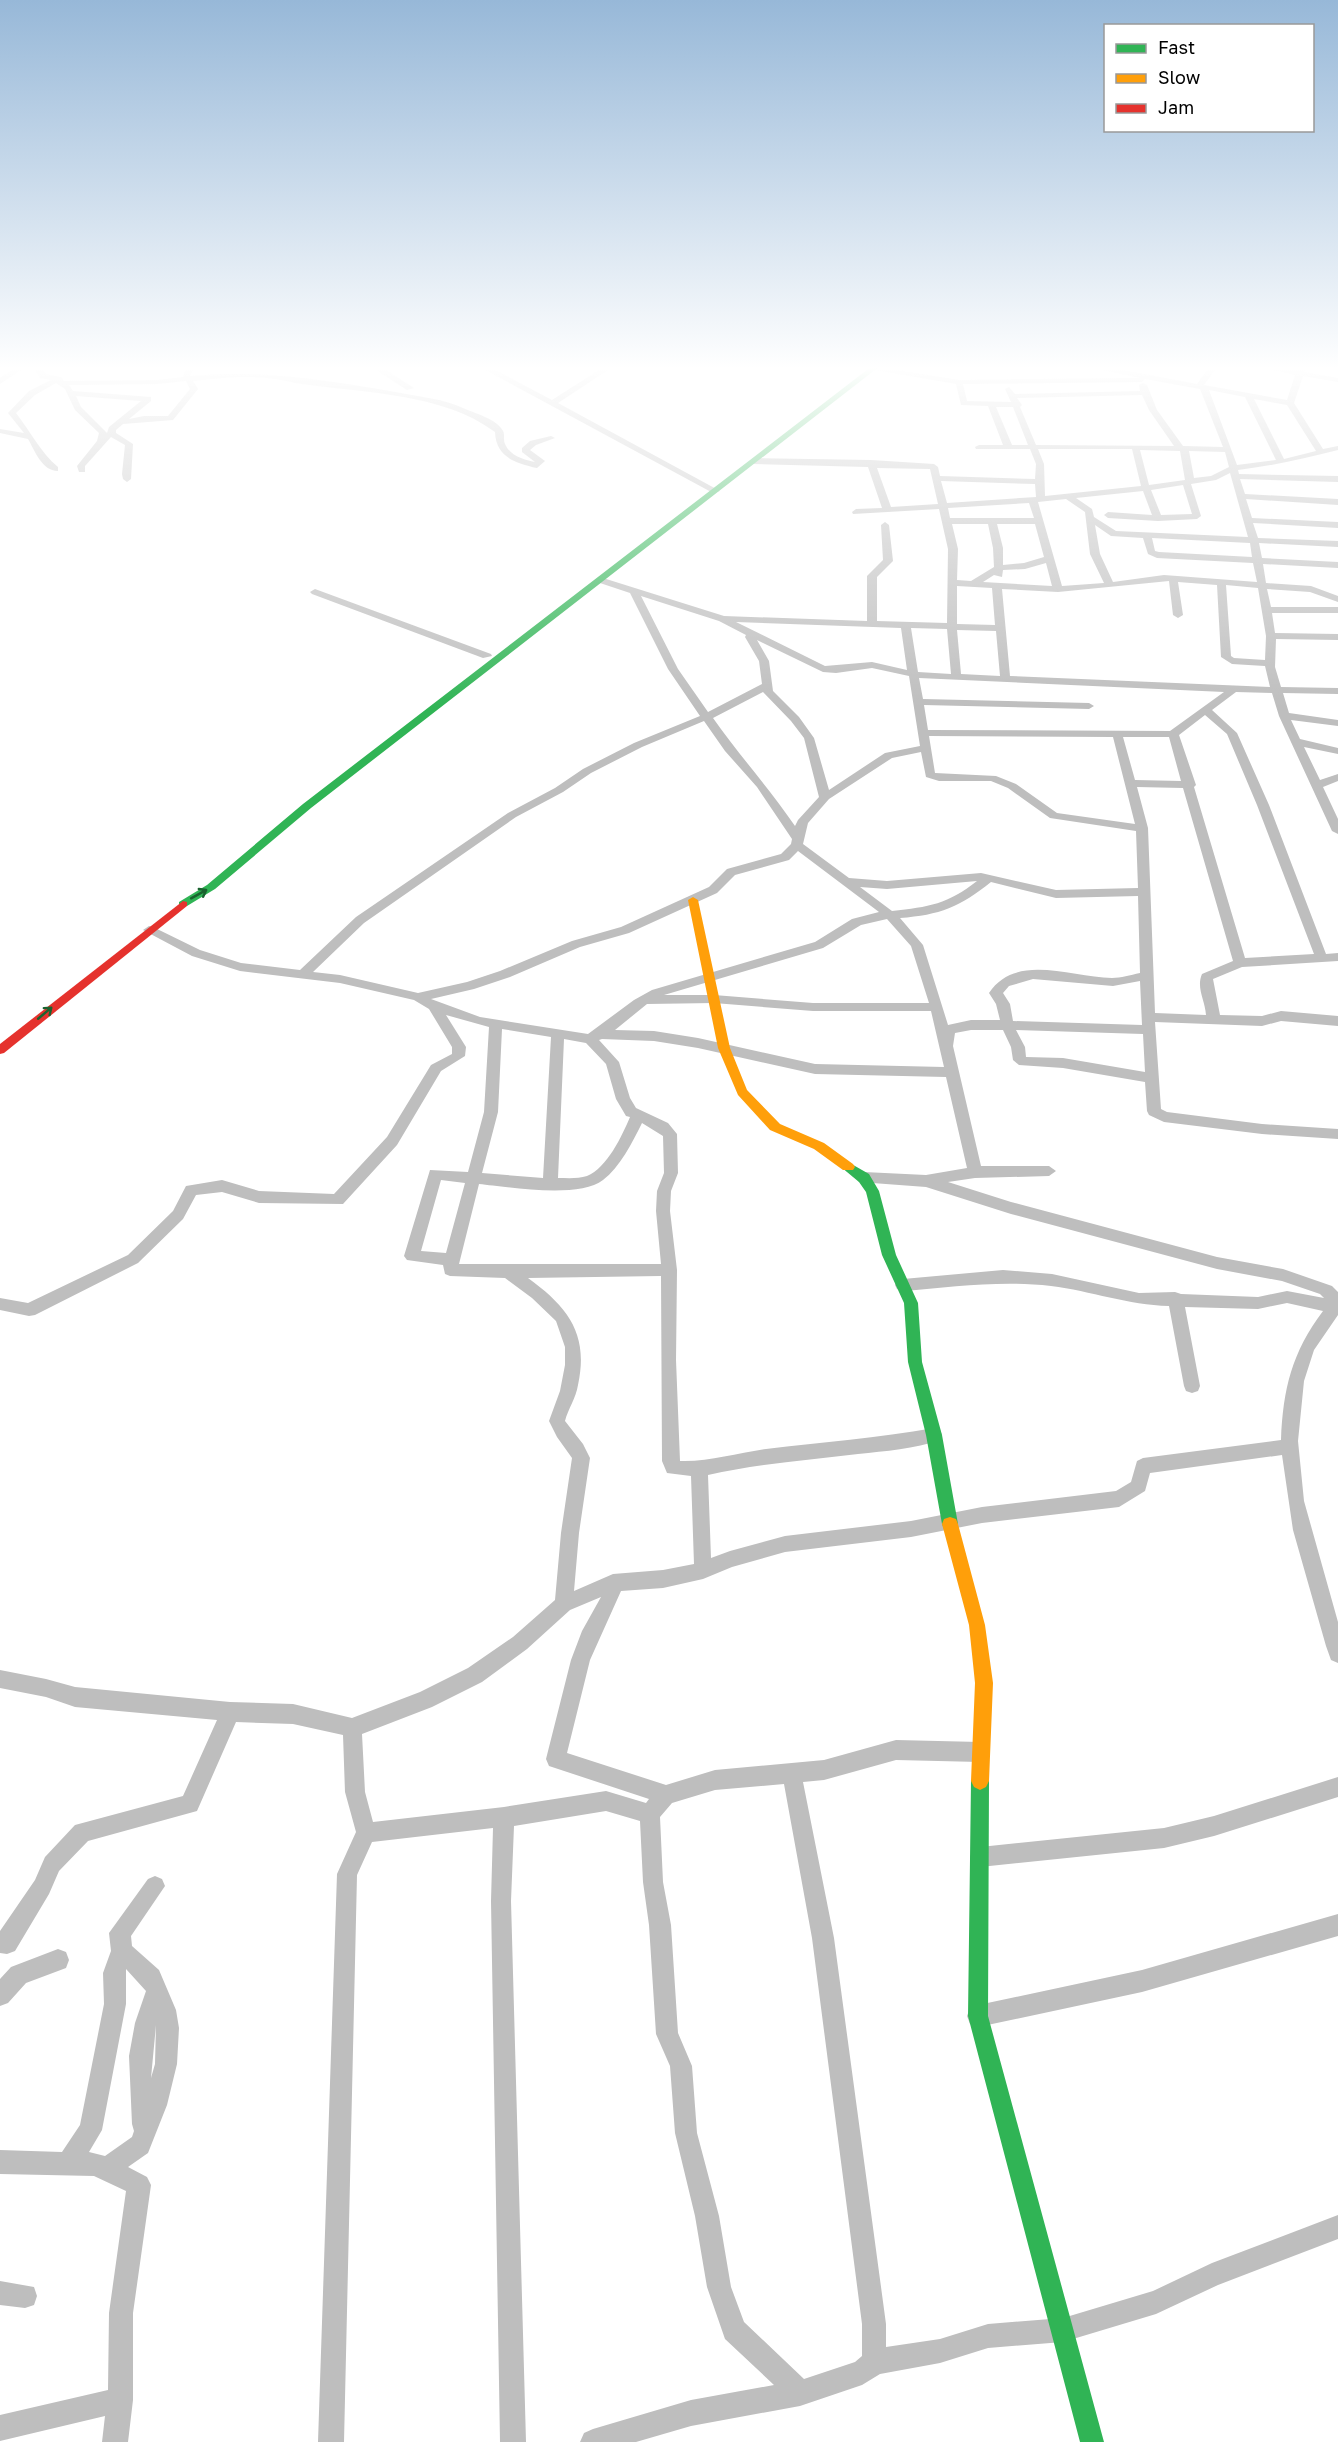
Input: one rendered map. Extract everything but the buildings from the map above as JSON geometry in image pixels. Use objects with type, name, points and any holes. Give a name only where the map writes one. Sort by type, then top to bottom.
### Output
[{"type":"main road","points":[[222,859],[487,656],[725,480]]},
{"type":"main road","points":[[0,1050],[149,930],[188,900],[211,887],[307,806],[726,480]]},
{"type":"main road","points":[[0,1034],[194,880]]},
{"type":"main road","points":[[693,900],[724,1048],[742,1092],[775,1127],[819,1146],[864,1178],[872,1191],[889,1256],[914,1315],[915,1362],[934,1435],[949,1521],[977,1625],[984,1683],[978,2016],[1092,2442]]},
{"type":"street","points":[[696,480],[713,489]]},
{"type":"street","points":[[877,480],[888,510]]},
{"type":"street","points":[[938,480],[953,549],[952,625],[956,676]]},
{"type":"street","points":[[987,480],[1039,482],[1037,500],[1039,521],[1058,589]]},
{"type":"street","points":[[1144,480],[1158,518]]},
{"type":"street","points":[[856,512],[1037,500],[1201,480]]},
{"type":"street","points":[[1237,480],[1263,584],[1271,636],[1270,663],[1284,716],[1338,831]]},
{"type":"street","points":[[1069,497],[1086,507],[1108,511],[1158,518],[1197,516],[1188,482]]},
{"type":"street","points":[[1100,494],[1108,511],[1114,534]]},
{"type":"street","points":[[1241,496],[1338,502]]},
{"type":"street","points":[[1086,507],[1092,519],[1095,554],[1110,585]]},
{"type":"street","points":[[1176,517],[1185,537]]},
{"type":"street","points":[[1092,519],[1114,534],[1338,544]]},
{"type":"street","points":[[1248,520],[1338,525]]},
{"type":"street","points":[[948,521],[1039,521]]},
{"type":"street","points":[[992,522],[998,548],[998,587],[1005,677]]},
{"type":"street","points":[[872,623],[872,576],[888,561],[885,525]]},
{"type":"street","points":[[1147,536],[1153,554],[1338,565]]},
{"type":"street","points":[[972,585],[999,567],[1025,566],[1048,559]]},
{"type":"street","points":[[952,583],[1058,589],[1173,579],[1311,589],[1338,599]]},
{"type":"street","points":[[1173,579],[1178,615]]},
{"type":"street","points":[[600,580],[722,619],[824,669],[836,670],[872,665],[913,674],[1278,691],[1338,691]]},
{"type":"street","points":[[1221,582],[1226,657],[1232,661],[1270,663]]},
{"type":"street","points":[[634,591],[673,669],[706,717],[761,785],[798,843],[890,915],[917,945],[938,1007],[975,1172]]},
{"type":"street","points":[[315,592],[487,656]]},
{"type":"street","points":[[1267,610],[1338,610]]},
{"type":"street","points":[[722,619],[1001,628]]},
{"type":"street","points":[[905,624],[924,748],[929,773],[932,777],[993,778],[1012,786],[1054,816],[1142,828]]},
{"type":"street","points":[[744,631],[754,640],[761,652],[766,687],[809,738],[825,797]]},
{"type":"street","points":[[1271,636],[1338,637]]},
{"type":"street","points":[[304,973],[360,920],[481,835],[587,771],[638,745],[706,717],[766,687]]},
{"type":"street","points":[[923,733],[1173,734],[1234,689]]},
{"type":"street","points":[[918,702],[1089,706]]},
{"type":"street","points":[[1206,710],[1232,733],[1263,805],[1322,959]]},
{"type":"street","points":[[1284,716],[1338,723]]},
{"type":"street","points":[[1117,733],[1142,828],[1146,976],[1154,1112],[1164,1117],[1262,1129],[1338,1134]]},
{"type":"street","points":[[1173,734],[1190,784],[1240,963]]},
{"type":"street","points":[[1298,742],[1338,751]]},
{"type":"street","points":[[418,997],[469,986],[505,974],[576,944],[625,930],[693,900],[719,885],[731,872],[785,857],[798,843],[802,822],[825,797],[889,755],[924,748]]},
{"type":"street","points":[[1318,785],[1338,777]]},
{"type":"street","points":[[1130,783],[1190,784]]},
{"type":"street","points":[[844,880],[858,884],[887,885],[989,878],[1056,894],[1144,892]]},
{"type":"street","points":[[596,1036],[644,999],[708,976],[817,946],[859,921],[910,914],[951,905],[989,878]]},
{"type":"street","points":[[149,930],[196,952],[240,967],[304,973],[418,997],[434,1006],[479,1022],[558,1034],[654,1036],[724,1048],[815,1069],[950,1065]]},
{"type":"street","points":[[1214,1018],[1205,982],[1207,977],[1240,963],[1338,957]]},
{"type":"street","points":[[1146,976],[1114,982],[1060,975],[1013,978],[996,993],[1003,1004],[1007,1025],[1018,1047],[1020,1060],[1063,1063],[1151,1078]]},
{"type":"street","points":[[644,999],[714,999],[813,1007],[938,1007]]},
{"type":"street","points":[[0,1304],[29,1310],[133,1259],[178,1215],[191,1190],[222,1186],[259,1197],[338,1200],[392,1141],[436,1068],[458,1056],[459,1047],[434,1006]]},
{"type":"street","points":[[950,1065],[948,1030],[971,1025],[1149,1023],[1214,1018],[1262,1021],[1281,1016],[1338,1021]]},
{"type":"street","points":[[496,1024],[491,1112],[450,1270],[669,1270]]},
{"type":"street","points":[[550,1182],[558,1034]]},
{"type":"street","points":[[596,1036],[612,1062],[623,1098],[637,1117],[663,1127],[670,1134],[671,1173],[664,1191],[663,1211],[669,1270],[671,1461],[673,1468],[678,1470],[699,1469],[738,1461],[900,1443],[934,1435]]},
{"type":"street","points":[[452,1260],[412,1256],[435,1174],[475,1179],[584,1183],[600,1174],[628,1137],[637,1117]]},
{"type":"street","points":[[864,1178],[926,1181],[975,1172],[1049,1171]]},
{"type":"street","points":[[926,1181],[1011,1208],[1217,1263],[1283,1275],[1326,1290],[1332,1296],[1336,1307]]},
{"type":"street","points":[[506,1271],[548,1299],[560,1313],[572,1339],[574,1357],[570,1389],[557,1421],[564,1437],[580,1452],[581,1464],[570,1533],[564,1604]]},
{"type":"street","points":[[903,1285],[1003,1276],[1052,1280],[1139,1299],[1175,1298],[1258,1303],[1287,1297],[1336,1307]]},
{"type":"street","points":[[1175,1298],[1192,1386]]},
{"type":"street","points":[[1336,1307],[1306,1351],[1292,1406],[1287,1448],[1304,1538],[1338,1654]]},
{"type":"street","points":[[0,1679],[46,1688],[75,1697],[230,1712],[293,1714],[352,1728],[425,1700],[475,1675],[520,1643],[564,1604],[614,1583],[663,1579],[703,1571],[730,1559],[785,1544],[911,1529],[949,1521],[1119,1499],[1138,1486],[1143,1466],[1287,1448]]},
{"type":"street","points":[[699,1469],[703,1571]]},
{"type":"street","points":[[614,1583],[612,1600],[586,1643],[567,1707],[556,1759],[666,1795]]},
{"type":"street","points":[[0,1942],[7,1943],[37,1896],[52,1864],[82,1832],[190,1804],[230,1712]]},
{"type":"street","points":[[331,2442],[347,1874],[366,1833],[355,1792],[352,1728]]},
{"type":"street","points":[[800,2393],[734,2330],[718,2287],[707,2216],[686,2133],[681,2066],[667,2034],[650,1814],[666,1795],[716,1780],[792,1775],[824,1770],[896,1750],[981,1752]]},
{"type":"street","points":[[792,1775],[823,1938],[874,2324],[874,2362]]},
{"type":"street","points":[[980,1857],[1164,1838],[1214,1826],[1338,1787]]},
{"type":"street","points":[[366,1833],[504,1817],[606,1801],[650,1814]]},
{"type":"street","points":[[504,1817],[501,1901],[513,2442]]},
{"type":"street","points":[[68,2163],[91,2130],[115,2004],[114,1973],[122,1951],[120,1933],[155,1886]]},
{"type":"street","points":[[978,2016],[1142,1981],[1338,1925]]},
{"type":"street","points":[[108,2168],[140,2145],[145,2106],[140,2079],[142,2046],[148,2012],[156,1992],[151,1978],[122,1951]]},
{"type":"street","points":[[0,1995],[19,1976],[58,1960]]},
{"type":"street","points":[[0,2162],[94,2164],[108,2168],[118,2177],[139,2185],[121,2313],[120,2400],[115,2442]]},
{"type":"street","points":[[593,2442],[691,2413],[800,2393],[862,2372],[874,2362],[940,2351],[988,2336],[1063,2330],[1156,2302],[1212,2275],[1338,2227]]},
{"type":"street","points":[[0,2293],[25,2296]]},
{"type":"street","points":[[0,2428],[120,2400]]},
{"type":"traffic: fast","points":[[183,904],[211,887],[307,806],[729,480]]},
{"type":"traffic: fast","points":[[848,1167],[864,1178],[872,1191],[889,1255],[911,1303],[915,1362],[934,1435],[950,1524]]},
{"type":"traffic: fast","points":[[980,1781],[978,2016],[1092,2442]]},
{"type":"traffic: slow","points":[[693,900],[724,1048],[742,1092],[775,1127],[819,1146],[848,1167]]},
{"type":"traffic: slow","points":[[950,1524],[977,1625],[984,1683],[980,1781]]},
{"type":"traffic: jam","points":[[0,1050],[183,904]]}]
